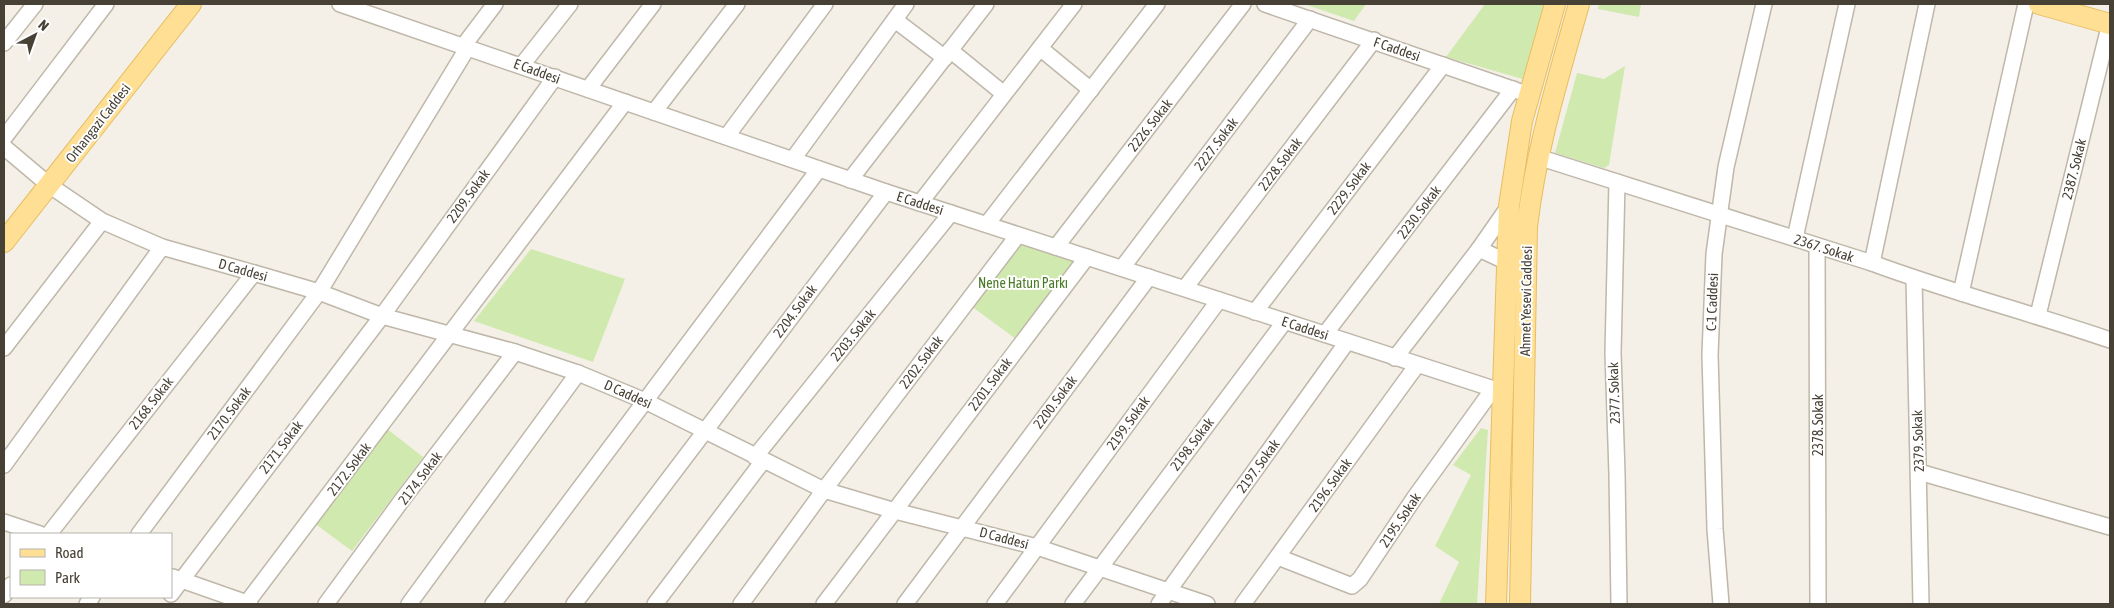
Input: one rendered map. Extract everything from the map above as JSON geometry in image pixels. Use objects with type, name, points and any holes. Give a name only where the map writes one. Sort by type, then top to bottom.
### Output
[{"type":"main road","name":"Orhangazi Caddesi","points":[[4,242],[191,4]]},
{"type":"main road","name":"Ahmet Yesevi Caddesi","points":[[1496,604],[1498,391],[1509,206],[1522,121],[1521,92],[1555,4]]},
{"type":"main road","name":"Ahmet Yesevi Caddesi","points":[[1520,604],[1527,227],[1538,157],[1579,4]]},
{"type":"main road","points":[[2038,4],[2069,8],[2110,24]]},
{"type":"main road","points":[[1521,92],[1552,101]]},
{"type":"street","points":[[4,43],[35,4]]},
{"type":"street","points":[[4,138],[106,4]]},
{"type":"street","name":"E Caddesi","points":[[340,4],[381,16],[850,180],[1498,391]]},
{"type":"street","points":[[381,16],[391,4]]},
{"type":"street","name":"2170. Sokak","points":[[140,533],[319,292],[466,46],[495,4]]},
{"type":"street","points":[[522,65],[570,4]]},
{"type":"street","points":[[588,89],[653,4]]},
{"type":"street","points":[[654,112],[737,4]]},
{"type":"street","points":[[887,4],[900,12],[947,54],[1004,94]]},
{"type":"street","points":[[850,180],[986,4]]},
{"type":"street","points":[[920,203],[1074,4]]},
{"type":"street","points":[[987,224],[1157,4]]},
{"type":"street","name":"2226. Sokak","points":[[1056,247],[1243,4]]},
{"type":"street","name":"F Caddesi","points":[[1265,4],[1521,92]]},
{"type":"street","name":"C-1 Caddesi","points":[[1721,604],[1715,529],[1710,356],[1714,254],[1726,167],[1764,4]]},
{"type":"street","points":[[1795,238],[1847,4]]},
{"type":"street","points":[[1872,263],[1927,4]]},
{"type":"street","points":[[1961,293],[2026,4]]},
{"type":"street","points":[[726,136],[821,5]]},
{"type":"street","points":[[793,159],[900,12]]},
{"type":"street","name":"2227. Sokak","points":[[1122,268],[1310,19]]},
{"type":"street","name":"2387. Sokak","points":[[2038,315],[2110,24]]},
{"type":"street","name":"2228. Sokak","points":[[1186,288],[1374,40]]},
{"type":"street","points":[[1040,48],[1091,90]]},
{"type":"street","name":"2229. Sokak","points":[[1255,312],[1443,65]]},
{"type":"street","name":"2209. Sokak","points":[[382,316],[555,77]]},
{"type":"street","name":"2230. Sokak","points":[[1325,334],[1521,92]]},
{"type":"street","name":"2172. Sokak","points":[[248,604],[625,102]]},
{"type":"street","name":"D Caddesi","points":[[4,147],[50,185],[102,221],[162,247],[319,292],[382,316],[515,352],[578,372],[646,401],[824,490],[894,511],[1037,547],[1207,604]]},
{"type":"street","name":"2367. Sokak","points":[[1538,157],[1795,238],[1961,293],[2038,315],[2110,340]]},
{"type":"street","points":[[493,604],[819,169]]},
{"type":"street","name":"2377. Sokak","points":[[1617,182],[1612,353],[1617,474],[1619,604]]},
{"type":"street","name":"2204. Sokak","points":[[574,604],[886,192]]},
{"type":"street","points":[[1395,358],[1509,206]]},
{"type":"street","name":"2203. Sokak","points":[[656,604],[759,459],[950,213]]},
{"type":"street","points":[[4,348],[102,221]]},
{"type":"street","name":"2202. Sokak","points":[[740,604],[824,490],[1018,235]]},
{"type":"street","name":"2378. Sokak","points":[[1817,246],[1818,604]]},
{"type":"street","points":[[4,465],[162,247]]},
{"type":"street","points":[[1478,249],[1507,262]]},
{"type":"street","name":"2201. Sokak","points":[[824,604],[1087,257]]},
{"type":"street","name":"2168. Sokak","points":[[49,533],[254,272]]},
{"type":"street","name":"2200. Sokak","points":[[905,604],[1148,277]]},
{"type":"street","name":"2379. Sokak","points":[[1914,278],[1921,604]]},
{"type":"street","name":"2199. Sokak","points":[[995,604],[1219,300]]},
{"type":"street","name":"2171. Sokak","points":[[176,578],[382,316]]},
{"type":"street","name":"2198. Sokak","points":[[1073,604],[1284,322]]},
{"type":"street","name":"2197. Sokak","points":[[1159,604],[1347,342]]},
{"type":"street","name":"2174. Sokak","points":[[326,604],[402,500],[515,352]]},
{"type":"street","name":"2196. Sokak","points":[[1243,604],[1417,365]]},
{"type":"street","points":[[409,604],[578,372]]},
{"type":"street","name":"2195. Sokak","points":[[1278,557],[1352,586],[1360,580],[1415,496],[1498,391]]},
{"type":"street","points":[[1919,472],[2110,527]]},
{"type":"street","points":[[4,522],[37,533]]},
{"type":"street","points":[[176,578],[248,604]]},
{"type":"green space","points":[[1304,4],[1366,4],[1354,21]]},
{"type":"green space","points":[[1485,4],[1545,4],[1526,80],[1446,57]]},
{"type":"green space","points":[[1599,4],[1641,4],[1639,17],[1598,9]]},
{"type":"green space","points":[[1625,66],[1609,165],[1604,168],[1555,153],[1577,73],[1604,79]]},
{"type":"green space","name":"Nene Hatun Parkı","points":[[1019,242],[1075,259],[1016,339],[971,306]]},
{"type":"green space","points":[[531,249],[625,279],[593,362],[474,321]]},
{"type":"green space","points":[[386,428],[423,457],[352,551],[314,523]]},
{"type":"green space","points":[[1481,428],[1488,430],[1477,604],[1439,604],[1459,562],[1435,546],[1471,475],[1453,465]]}]
